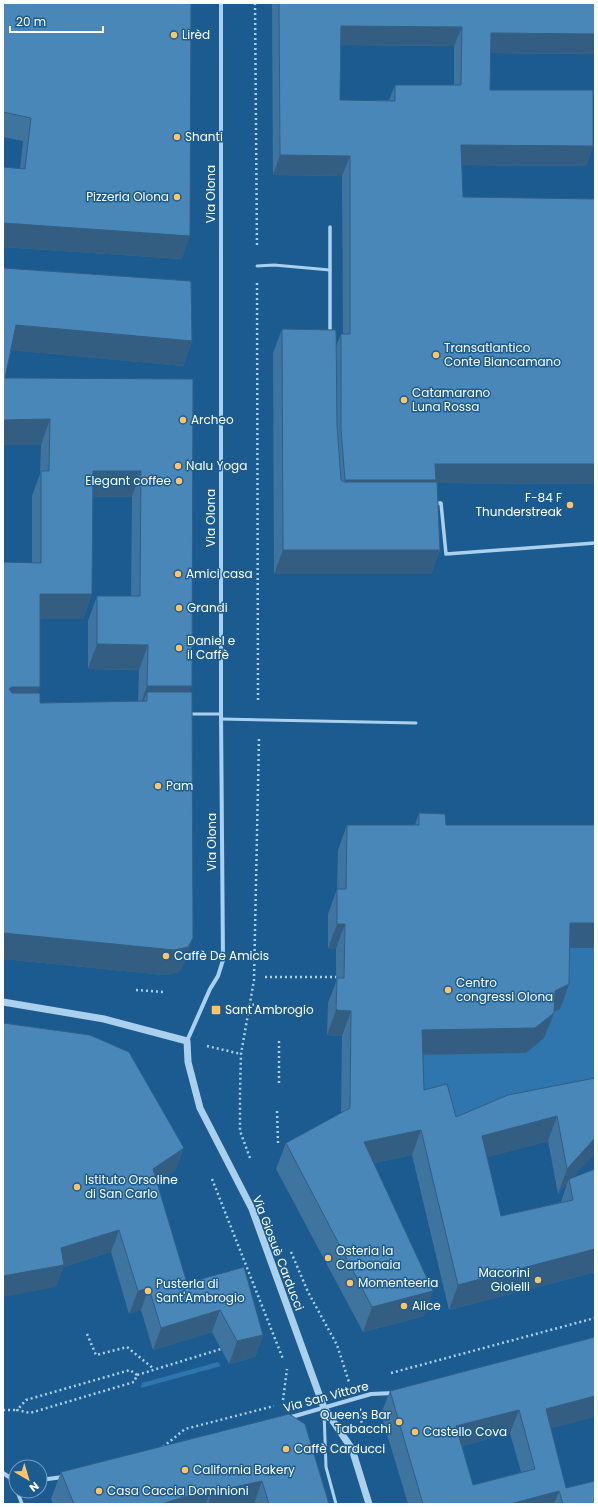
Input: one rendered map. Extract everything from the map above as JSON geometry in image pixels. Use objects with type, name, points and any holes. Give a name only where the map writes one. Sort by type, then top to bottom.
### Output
[{"type":"street","name":"Via Olona","points":[[186,1041],[210,989],[218,976],[223,960],[221,719],[221,3]]},
{"type":"street","points":[[330,227],[330,340]]},
{"type":"street","points":[[426,503],[441,503],[446,554],[595,543]]},
{"type":"street","points":[[3,1002],[104,1019],[186,1041]]},
{"type":"street","name":"Via Giosuè Carducci","points":[[186,1041],[188,1062],[200,1108],[252,1209],[324,1408],[352,1449],[369,1504]]},
{"type":"street","name":"Via San Vittore","points":[[279,1420],[371,1394],[399,1392]]},
{"type":"street","points":[[48,1479],[70,1475]]},
{"type":"lane","points":[[257,266],[274,265],[330,270]]},
{"type":"lane","points":[[184,714],[221,714]]},
{"type":"lane","points":[[221,719],[416,723]]},
{"type":"lane","name":"Via Giosuè Carducci","points":[[324,1408],[326,1466],[336,1504]]},
{"type":"path","points":[[251,1160],[240,1131],[241,1054],[254,980],[259,800],[255,3]]},
{"type":"path","points":[[264,977],[336,977]]},
{"type":"path","points":[[136,990],[164,992]]},
{"type":"path","points":[[186,1041],[241,1054]]},
{"type":"path","points":[[279,1041],[279,1084]]},
{"type":"path","points":[[278,1111],[278,1143]]},
{"type":"path","points":[[212,1178],[288,1370],[284,1403]]},
{"type":"path","points":[[290,1250],[308,1292],[337,1345],[350,1384]]},
{"type":"path","points":[[390,1373],[595,1318]]},
{"type":"path","points":[[87,1334],[96,1355],[127,1346],[155,1370]]},
{"type":"path","points":[[137,1375],[221,1349]]},
{"type":"path","points":[[17,1410],[26,1400],[130,1370],[137,1375]]},
{"type":"path","points":[[3,1410],[17,1410],[30,1413],[134,1382],[137,1375]]},
{"type":"path","points":[[159,1451],[185,1429],[275,1406]]},
{"type":"shaded area","points":[[561,948],[595,948],[595,1122],[447,1142],[414,1102],[413,1055]]},
{"type":"shaded area","points":[[218,1362],[221,1366],[141,1388],[142,1383]]},
{"type":"building","points":[[3,3],[191,3],[190,236],[3,223],[3,167],[25,169],[31,118],[3,112]]},
{"type":"building","points":[[279,3],[595,3],[595,34],[491,33],[490,90],[593,90],[593,146],[461,145],[463,197],[595,199],[595,464],[435,464],[436,480],[345,480],[341,429],[341,334],[350,334],[350,156],[280,155]],"holes":[[[341,26],[462,27],[461,85],[395,85],[395,101],[340,100]]]},
{"type":"building","points":[[3,268],[191,281],[192,341],[16,325],[5,378],[193,379],[192,686],[147,686],[148,645],[97,644],[97,596],[140,596],[141,471],[93,471],[92,594],[40,594],[40,687],[12,687],[9,689],[12,693],[40,693],[40,703],[147,701],[147,692],[192,692],[193,938],[188,947],[174,950],[3,933],[3,562],[41,563],[41,471],[49,471],[50,419],[3,420]]},
{"type":"building","points":[[282,329],[336,330],[337,425],[341,480],[344,482],[437,482],[440,550],[283,550]]},
{"type":"building","points":[[419,813],[445,814],[446,825],[595,825],[595,923],[570,923],[569,984],[555,991],[554,1013],[535,1028],[422,1030],[424,1090],[447,1084],[456,1117],[508,1095],[595,1078],[595,1138],[567,1169],[557,1116],[482,1136],[501,1216],[573,1200],[569,1179],[595,1169],[595,1249],[458,1285],[421,1130],[364,1142],[433,1291],[372,1307],[286,1143],[350,1108],[351,1011],[336,1010],[337,978],[344,978],[345,924],[337,924],[337,889],[346,889],[347,825],[419,825]]},
{"type":"building","name":"Istituto Orsoline di San Carlo","points":[[3,1023],[90,1035],[129,1052],[184,1148],[153,1169],[187,1283],[244,1267],[263,1335],[237,1341],[220,1310],[161,1328],[149,1288],[138,1291],[119,1230],[61,1248],[64,1265],[3,1276]]},
{"type":"building","points":[[595,1337],[595,1396],[546,1409],[566,1488],[595,1481],[595,1504],[563,1504],[559,1491],[510,1504],[423,1504],[390,1391]],"holes":[[[519,1410],[535,1469],[473,1485],[456,1426]]]},
{"type":"building","points":[[289,1414],[305,1424],[329,1504],[269,1504],[262,1481],[212,1492],[211,1489],[161,1504],[74,1504],[61,1472]]},
{"type":"place","name":"Lirèd","points":[[174,35]]},
{"type":"place","name":"Shanti","points":[[177,137]]},
{"type":"place","name":"Pizzeria Olona","points":[[177,197]]},
{"type":"place","name":"Transatlantico Conte Biancamano","points":[[436,355]]},
{"type":"place","name":"Catamarano Luna Rossa","points":[[404,400]]},
{"type":"place","name":"Archeo","points":[[183,420]]},
{"type":"place","name":"Nalu Yoga","points":[[178,466]]},
{"type":"place","name":"Elegant coffee","points":[[179,481]]},
{"type":"place","name":"F-84 F Thunderstreak","points":[[570,505]]},
{"type":"place","name":"Amici casa","points":[[178,574]]},
{"type":"place","name":"Grandi","points":[[179,608]]},
{"type":"place","name":"Daniel e il Caffè","points":[[179,648]]},
{"type":"place","name":"Pam","points":[[158,786]]},
{"type":"place","name":"Caffè De Amicis","points":[[166,956]]},
{"type":"place","name":"Centro congressi Olona","points":[[448,990]]},
{"type":"place","name":"Sant'Ambrogio","points":[[216,1010]]},
{"type":"place","name":"Istituto Orsoline di San Carlo","points":[[77,1187]]},
{"type":"place","name":"Osteria la Carbonaia","points":[[328,1258]]},
{"type":"place","name":"Macorini Gioielli","points":[[538,1280]]},
{"type":"place","name":"Momenteeria","points":[[350,1283]]},
{"type":"place","name":"Pusterla di Sant'Ambrogio","points":[[148,1291]]},
{"type":"place","name":"Alice","points":[[404,1306]]},
{"type":"place","name":"Queen's Bar Tabacchi","points":[[399,1422]]},
{"type":"place","name":"Castello Cova","points":[[415,1432]]},
{"type":"place","name":"Caffè Carducci","points":[[286,1449]]},
{"type":"place","name":"California Bakery","points":[[185,1470]]},
{"type":"place","name":"Casa Caccia Dominioni","points":[[99,1491]]}]
